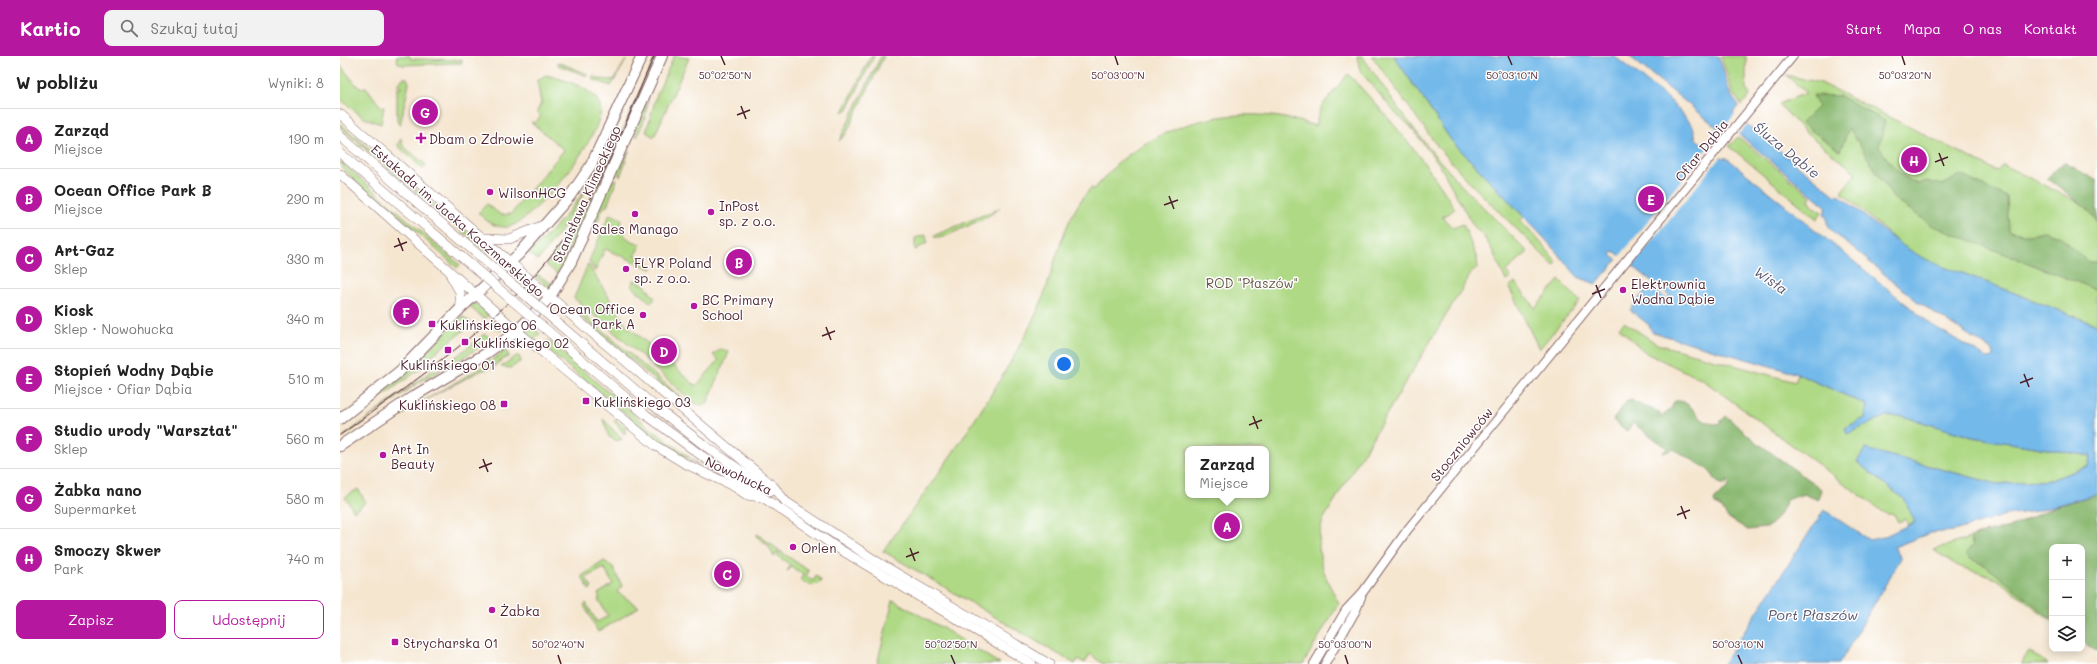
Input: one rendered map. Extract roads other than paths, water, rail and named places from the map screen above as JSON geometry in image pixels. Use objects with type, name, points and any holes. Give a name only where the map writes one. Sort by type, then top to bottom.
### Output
[{"type":"main road","name":"Stanisława Klimeckiego","points":[[340,419],[400,371],[461,308],[510,262],[570,196],[591,165],[642,56]]},
{"type":"main road","name":"Stanisława Klimeckiego","points":[[340,446],[414,396],[472,363],[517,331],[550,297],[580,243],[662,56]]},
{"type":"main road","name":"Nowohucka","points":[[340,114],[550,297],[773,486],[786,502],[876,561],[1049,664]]},
{"type":"main road","name":"Estakada im. Jacka Kaczmarskiego","points":[[340,136],[654,405],[704,445],[786,502]]},
{"type":"main road","name":"Estakada im. Jacka Kaczmarskiego","points":[[340,153],[645,414],[760,497]]},
{"type":"main road","name":"Nowohucka","points":[[340,174],[517,331],[664,452],[691,467],[735,487],[747,495],[760,497],[836,547],[1032,664]]},
{"type":"main road","points":[[483,238],[509,240],[544,225]]},
{"type":"main road","points":[[449,271],[460,292],[461,308]]},
{"type":"street","name":"Ofiar Dąbia","points":[[1582,315],[1793,56]]},
{"type":"street","name":"Stoczniowców","points":[[1314,664],[1346,610],[1363,592],[1408,529],[1582,315]]},
{"type":"street","name":"Stoczniowców","points":[[1325,664],[1356,610],[1363,592]]},
{"type":"water","points":[[1394,56],[1614,56],[1670,100],[1693,126],[1696,139],[1720,157],[1727,158],[1932,325],[1987,358],[1994,357],[1993,351],[1918,302],[1832,231],[1827,223],[1827,218],[1824,213],[1827,207],[1725,123],[1719,129],[1629,56],[1718,56],[1731,95],[1739,105],[1733,113],[1836,196],[1838,194],[1895,240],[1926,259],[1942,266],[2097,325],[2097,494],[2037,511],[2006,515],[1954,531],[1930,533],[1894,547],[1901,558],[1839,664],[1723,664],[1824,510],[1869,540],[1883,537],[1915,522],[1905,500],[1857,462],[1865,449],[1997,484],[2051,480],[2088,466],[2091,456],[1972,437],[1902,416],[1886,416],[1847,434],[1845,428],[1865,418],[1867,405],[1798,374],[1652,332],[1649,325],[1630,310],[1649,286],[1667,299],[1670,296],[1614,251],[1611,255],[1617,260],[1596,284],[1578,277],[1545,239],[1451,140]]},
{"type":"tram line","points":[[340,435],[406,388],[470,338],[500,311],[528,282],[554,251],[578,218],[600,179],[654,56]]},
{"type":"place","name":"Żabka nano","points":[[425,112]]},
{"type":"place","name":"Dbam o Zdrowie","points":[[421,138]]},
{"type":"place","name":"Smoczy Skwer","points":[[1914,160]]},
{"type":"place","name":"WilsonHCG","points":[[490,192]]},
{"type":"place","name":"Stopień Wodny Dąbie","points":[[1651,199]]},
{"type":"place","name":"InPost sp. z o.o.","points":[[711,212]]},
{"type":"place","name":"Sales Manago","points":[[635,214]]},
{"type":"place","name":"Ocean Office Park B","points":[[739,262]]},
{"type":"place","name":"FLYR Poland sp. z o.o.","points":[[626,269]]},
{"type":"place","name":"Elektrownia Wodna Dąbie","points":[[1623,290]]},
{"type":"place","name":"BC Primary School","points":[[694,306]]},
{"type":"place","name":"Studio urody \"Warsztat\"","points":[[406,312]]},
{"type":"place","name":"Ocean Office Park A","points":[[643,315]]},
{"type":"place","name":"Kuklińskiego 06","points":[[432,324]]},
{"type":"place","name":"Kuklińskiego 02","points":[[465,342]]},
{"type":"place","name":"Kuklińskiego 01","points":[[448,350]]},
{"type":"place","name":"Kiosk","points":[[664,351]]},
{"type":"place","name":"Kuklińskiego 03","points":[[586,401]]},
{"type":"place","name":"Kuklińskiego 08","points":[[504,404]]},
{"type":"place","name":"Art In Beauty","points":[[383,455]]},
{"type":"place","name":"Zarząd","points":[[1227,526]]},
{"type":"place","name":"Orlen","points":[[793,547]]},
{"type":"place","name":"Art-Gaz","points":[[727,574]]},
{"type":"place","name":"Żabka","points":[[492,610]]},
{"type":"place","name":"Strycharska 01","points":[[395,642]]},
{"type":"water label","name":"Śluza Dąbie","points":[[1787,150]]},
{"type":"water label","name":"Wisła","points":[[1771,280]]},
{"type":"water label","name":"Port Płaszów","points":[[1813,614]]},
{"type":"park label","name":"ROD \"Płaszów\"","points":[[1252,282]]}]
